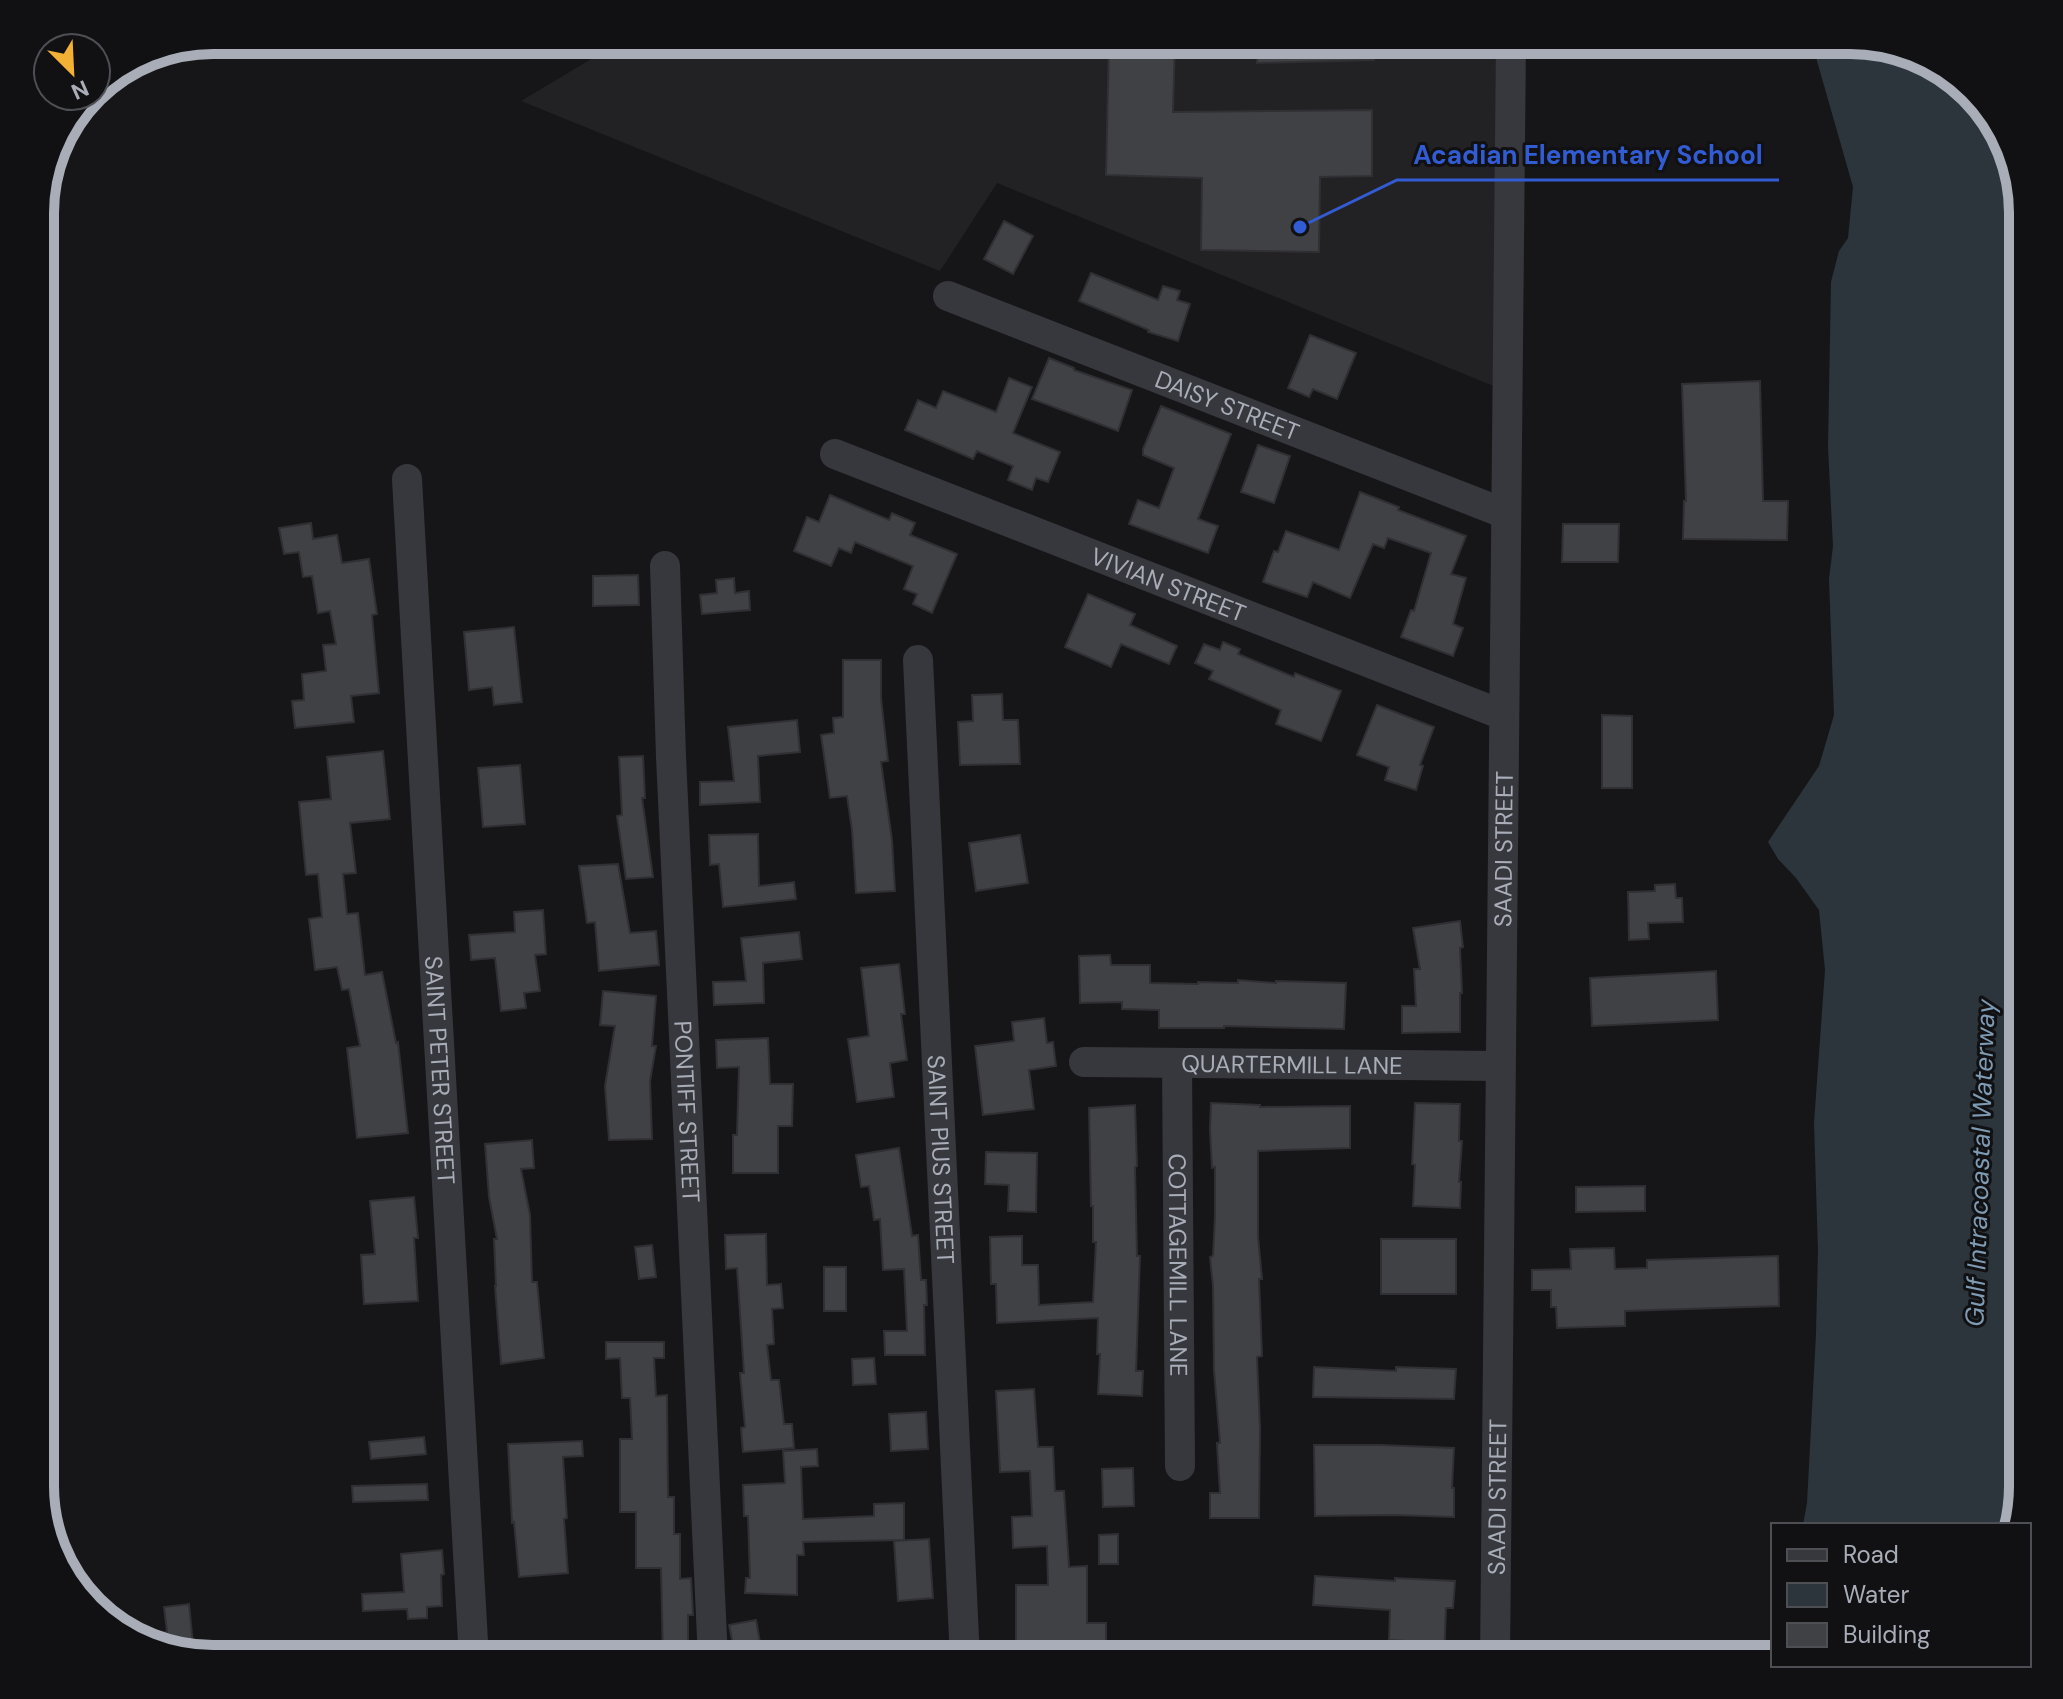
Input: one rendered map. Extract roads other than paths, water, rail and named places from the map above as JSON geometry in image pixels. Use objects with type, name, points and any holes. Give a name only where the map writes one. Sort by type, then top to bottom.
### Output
[{"type":"street","name":"SAADI STREET","points":[[1495,1645],[1511,54]]},
{"type":"street","name":"DAISY STREET","points":[[948,296],[1506,514]]},
{"type":"street","name":"VIVIAN STREET","points":[[835,454],[1503,715]]},
{"type":"street","name":"SAINT PETER STREET","points":[[407,479],[473,1645]]},
{"type":"street","name":"PONTIFF STREET","points":[[665,566],[712,1645]]},
{"type":"street","name":"SAINT PIUS STREET","points":[[918,660],[964,1645]]},
{"type":"street","name":"QUARTERMILL LANE","points":[[1084,1062],[1500,1066]]},
{"type":"street","name":"COTTAGEMILL LANE","points":[[1177,1063],[1180,1466]]},
{"type":"water","name":"Gulf Intracoastal Waterway","points":[[1815,54],[1871,55],[1901,62],[1929,75],[1955,93],[1988,134],[2004,172],[2008,192],[2009,1486],[2004,1523],[1803,1523],[1816,1334],[1818,1251],[1814,1123],[1825,970],[1819,910],[1768,842],[1819,766],[1834,715],[1829,579],[1833,546],[1828,447],[1831,282],[1839,251],[1848,238],[1853,187]]},
{"type":"place","name":"Acadian Elementary School","points":[[1300,227]]}]
